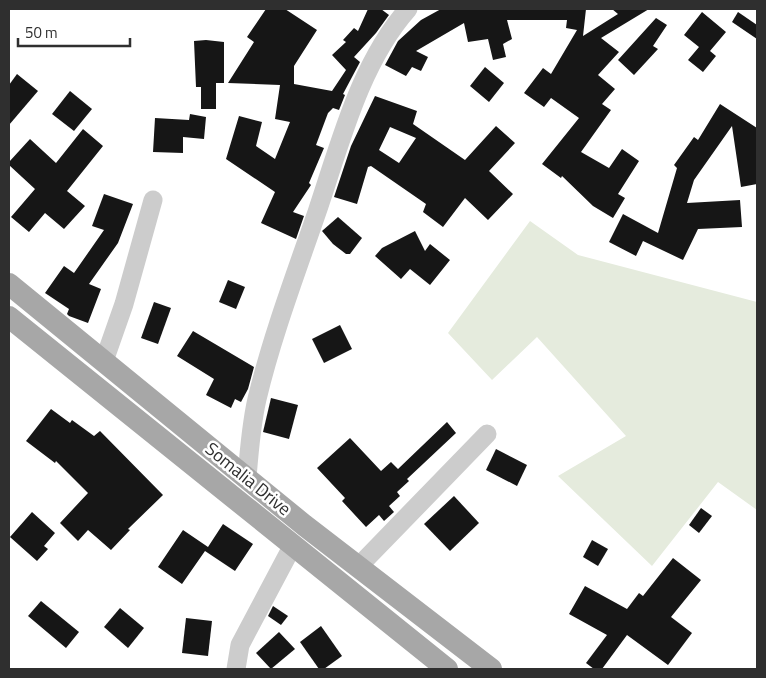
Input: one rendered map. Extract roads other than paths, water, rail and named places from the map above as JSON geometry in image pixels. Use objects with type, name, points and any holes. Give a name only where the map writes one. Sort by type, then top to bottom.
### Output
[{"type":"main road","name":"Somalia Drive","points":[[9,284],[358,567],[491,669]]},
{"type":"main road","name":"Somalia Drive","points":[[9,317],[447,669]]},
{"type":"street","points":[[247,478],[250,435],[257,400],[287,296],[343,133],[380,48],[392,27],[408,9]]},
{"type":"street","points":[[104,361],[124,304],[152,200]]},
{"type":"street","points":[[358,567],[487,434]]},
{"type":"street","points":[[236,669],[240,645],[293,545]]}]
